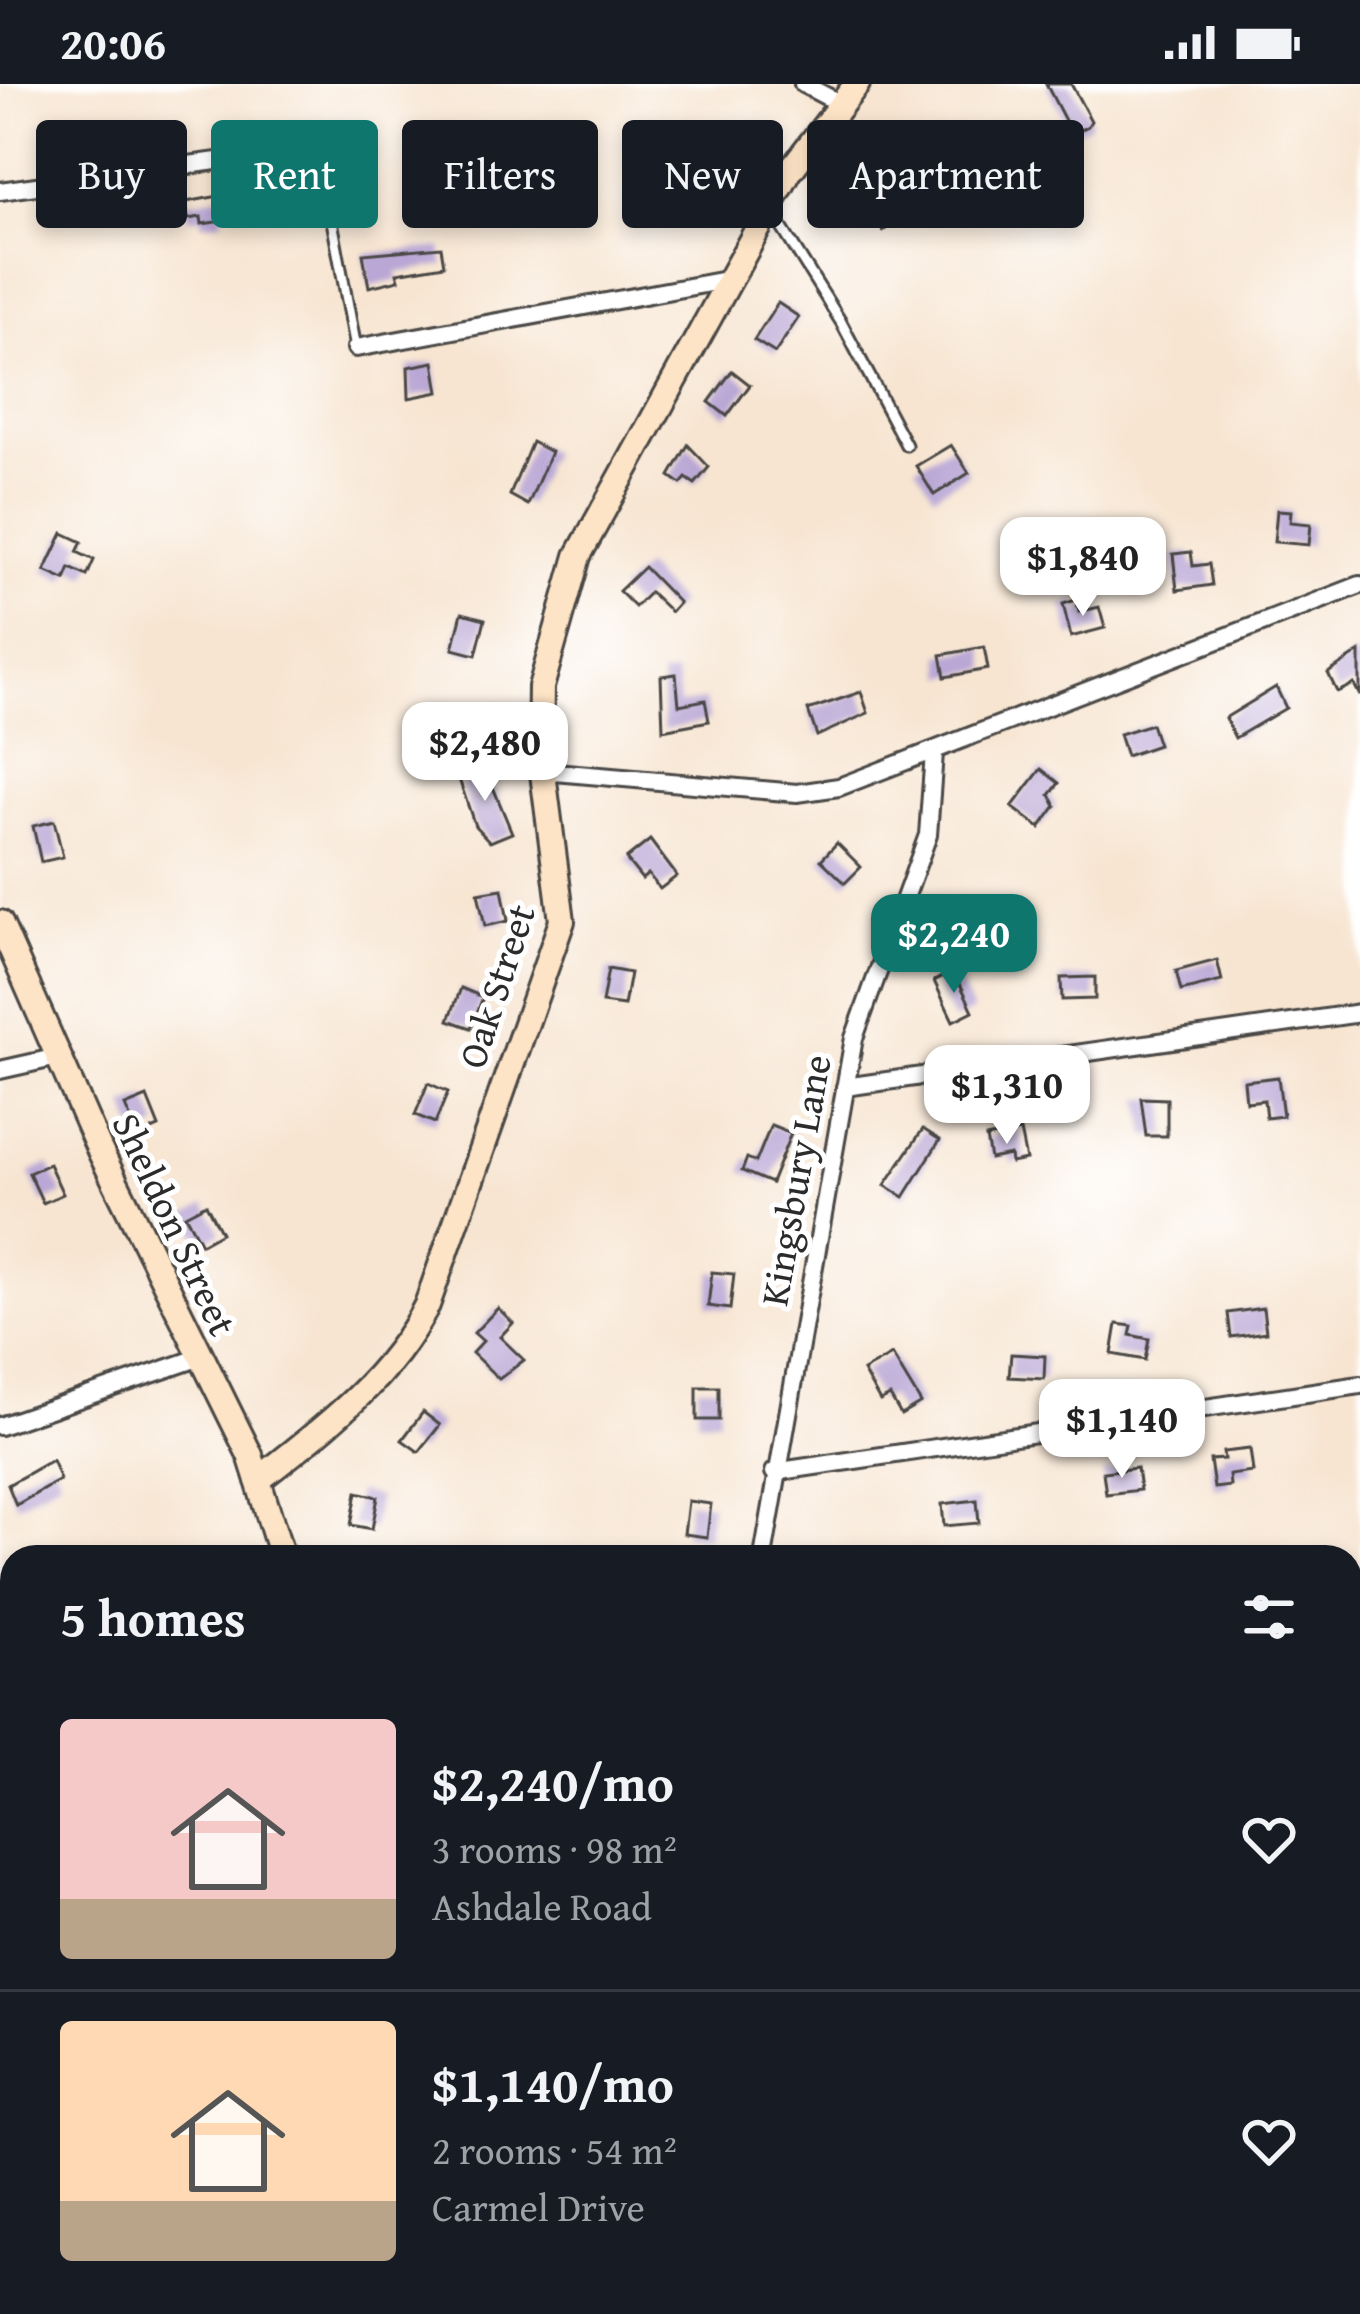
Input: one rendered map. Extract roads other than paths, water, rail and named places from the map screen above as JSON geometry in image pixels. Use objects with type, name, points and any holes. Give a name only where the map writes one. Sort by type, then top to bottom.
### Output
[{"type":"street","points":[[803,84],[839,103]]},
{"type":"street","name":"Oak Street","points":[[783,186],[857,84]]},
{"type":"street","points":[[0,191],[211,161]]},
{"type":"street","name":"Oak Street","points":[[258,1480],[363,1392],[406,1347],[427,1306],[562,921],[543,772],[541,687],[578,556],[757,228]]},
{"type":"street","points":[[356,348],[727,280]]},
{"type":"street","points":[[543,772],[797,794],[839,787],[1360,585]]},
{"type":"street","name":"Kingsbury Lane","points":[[765,1545],[845,1087],[871,982],[928,835],[934,753]]},
{"type":"street","name":"Sheldon Street","points":[[0,923],[58,1057],[258,1480],[278,1545]]},
{"type":"street","points":[[845,1087],[1360,1013]]},
{"type":"street","points":[[0,1070],[58,1057]]},
{"type":"street","points":[[0,1426],[198,1358]]},
{"type":"street","points":[[774,1472],[1360,1385]]},
{"type":"lane","points":[[333,228],[356,348]]},
{"type":"lane","points":[[782,228],[841,322],[906,445]]}]
